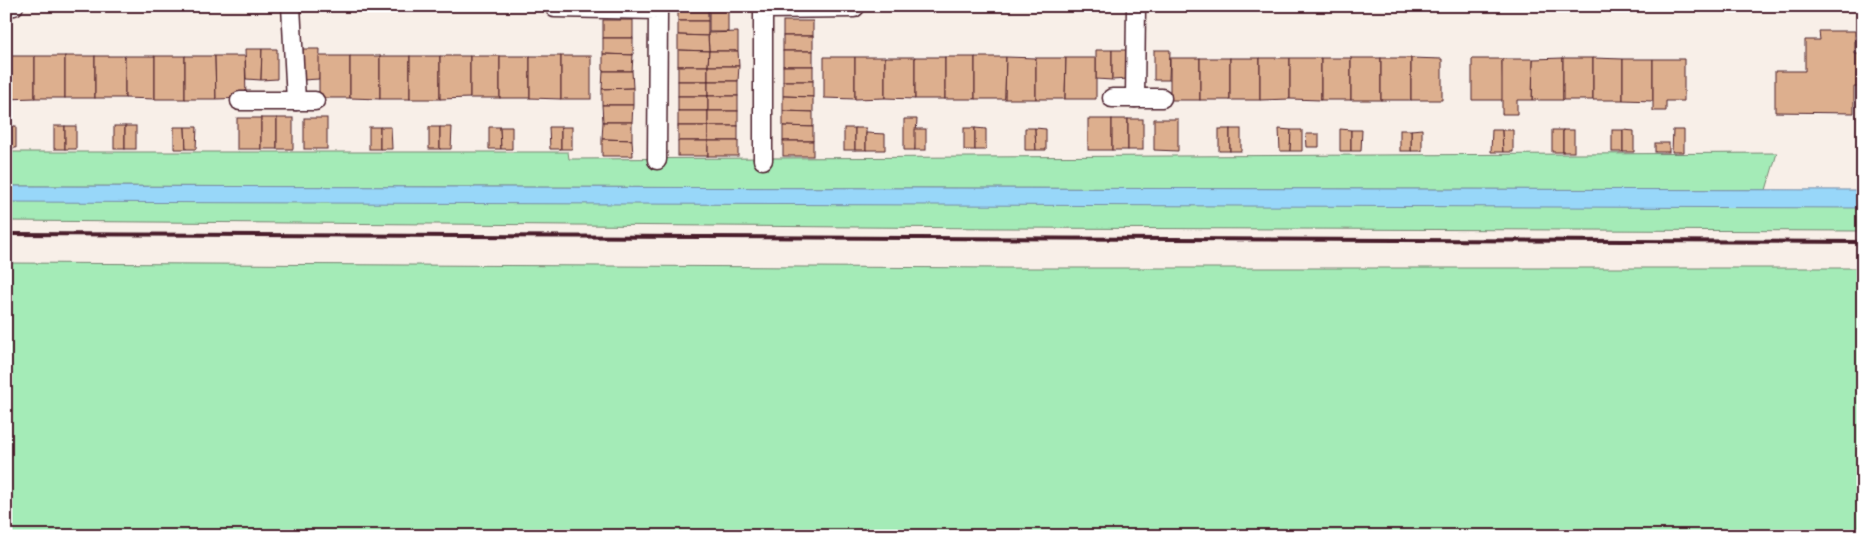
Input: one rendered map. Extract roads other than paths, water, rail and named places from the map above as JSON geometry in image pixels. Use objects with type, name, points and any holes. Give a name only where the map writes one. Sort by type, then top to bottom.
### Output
[{"type":"lane","points":[[6,6],[14,6]]},
{"type":"lane","points":[[291,6],[296,101]]},
{"type":"lane","points":[[554,6],[555,8],[576,9],[658,10],[657,160]]},
{"type":"lane","points":[[762,160],[763,9],[854,8],[856,6]]},
{"type":"lane","points":[[1135,98],[1136,6]]},
{"type":"lane","points":[[1112,98],[1162,98]]},
{"type":"lane","points":[[240,101],[315,101]]},
{"type":"water","points":[[6,186],[1863,190],[1863,208],[6,202]]},
{"type":"railway","points":[[6,234],[1863,242]]}]
